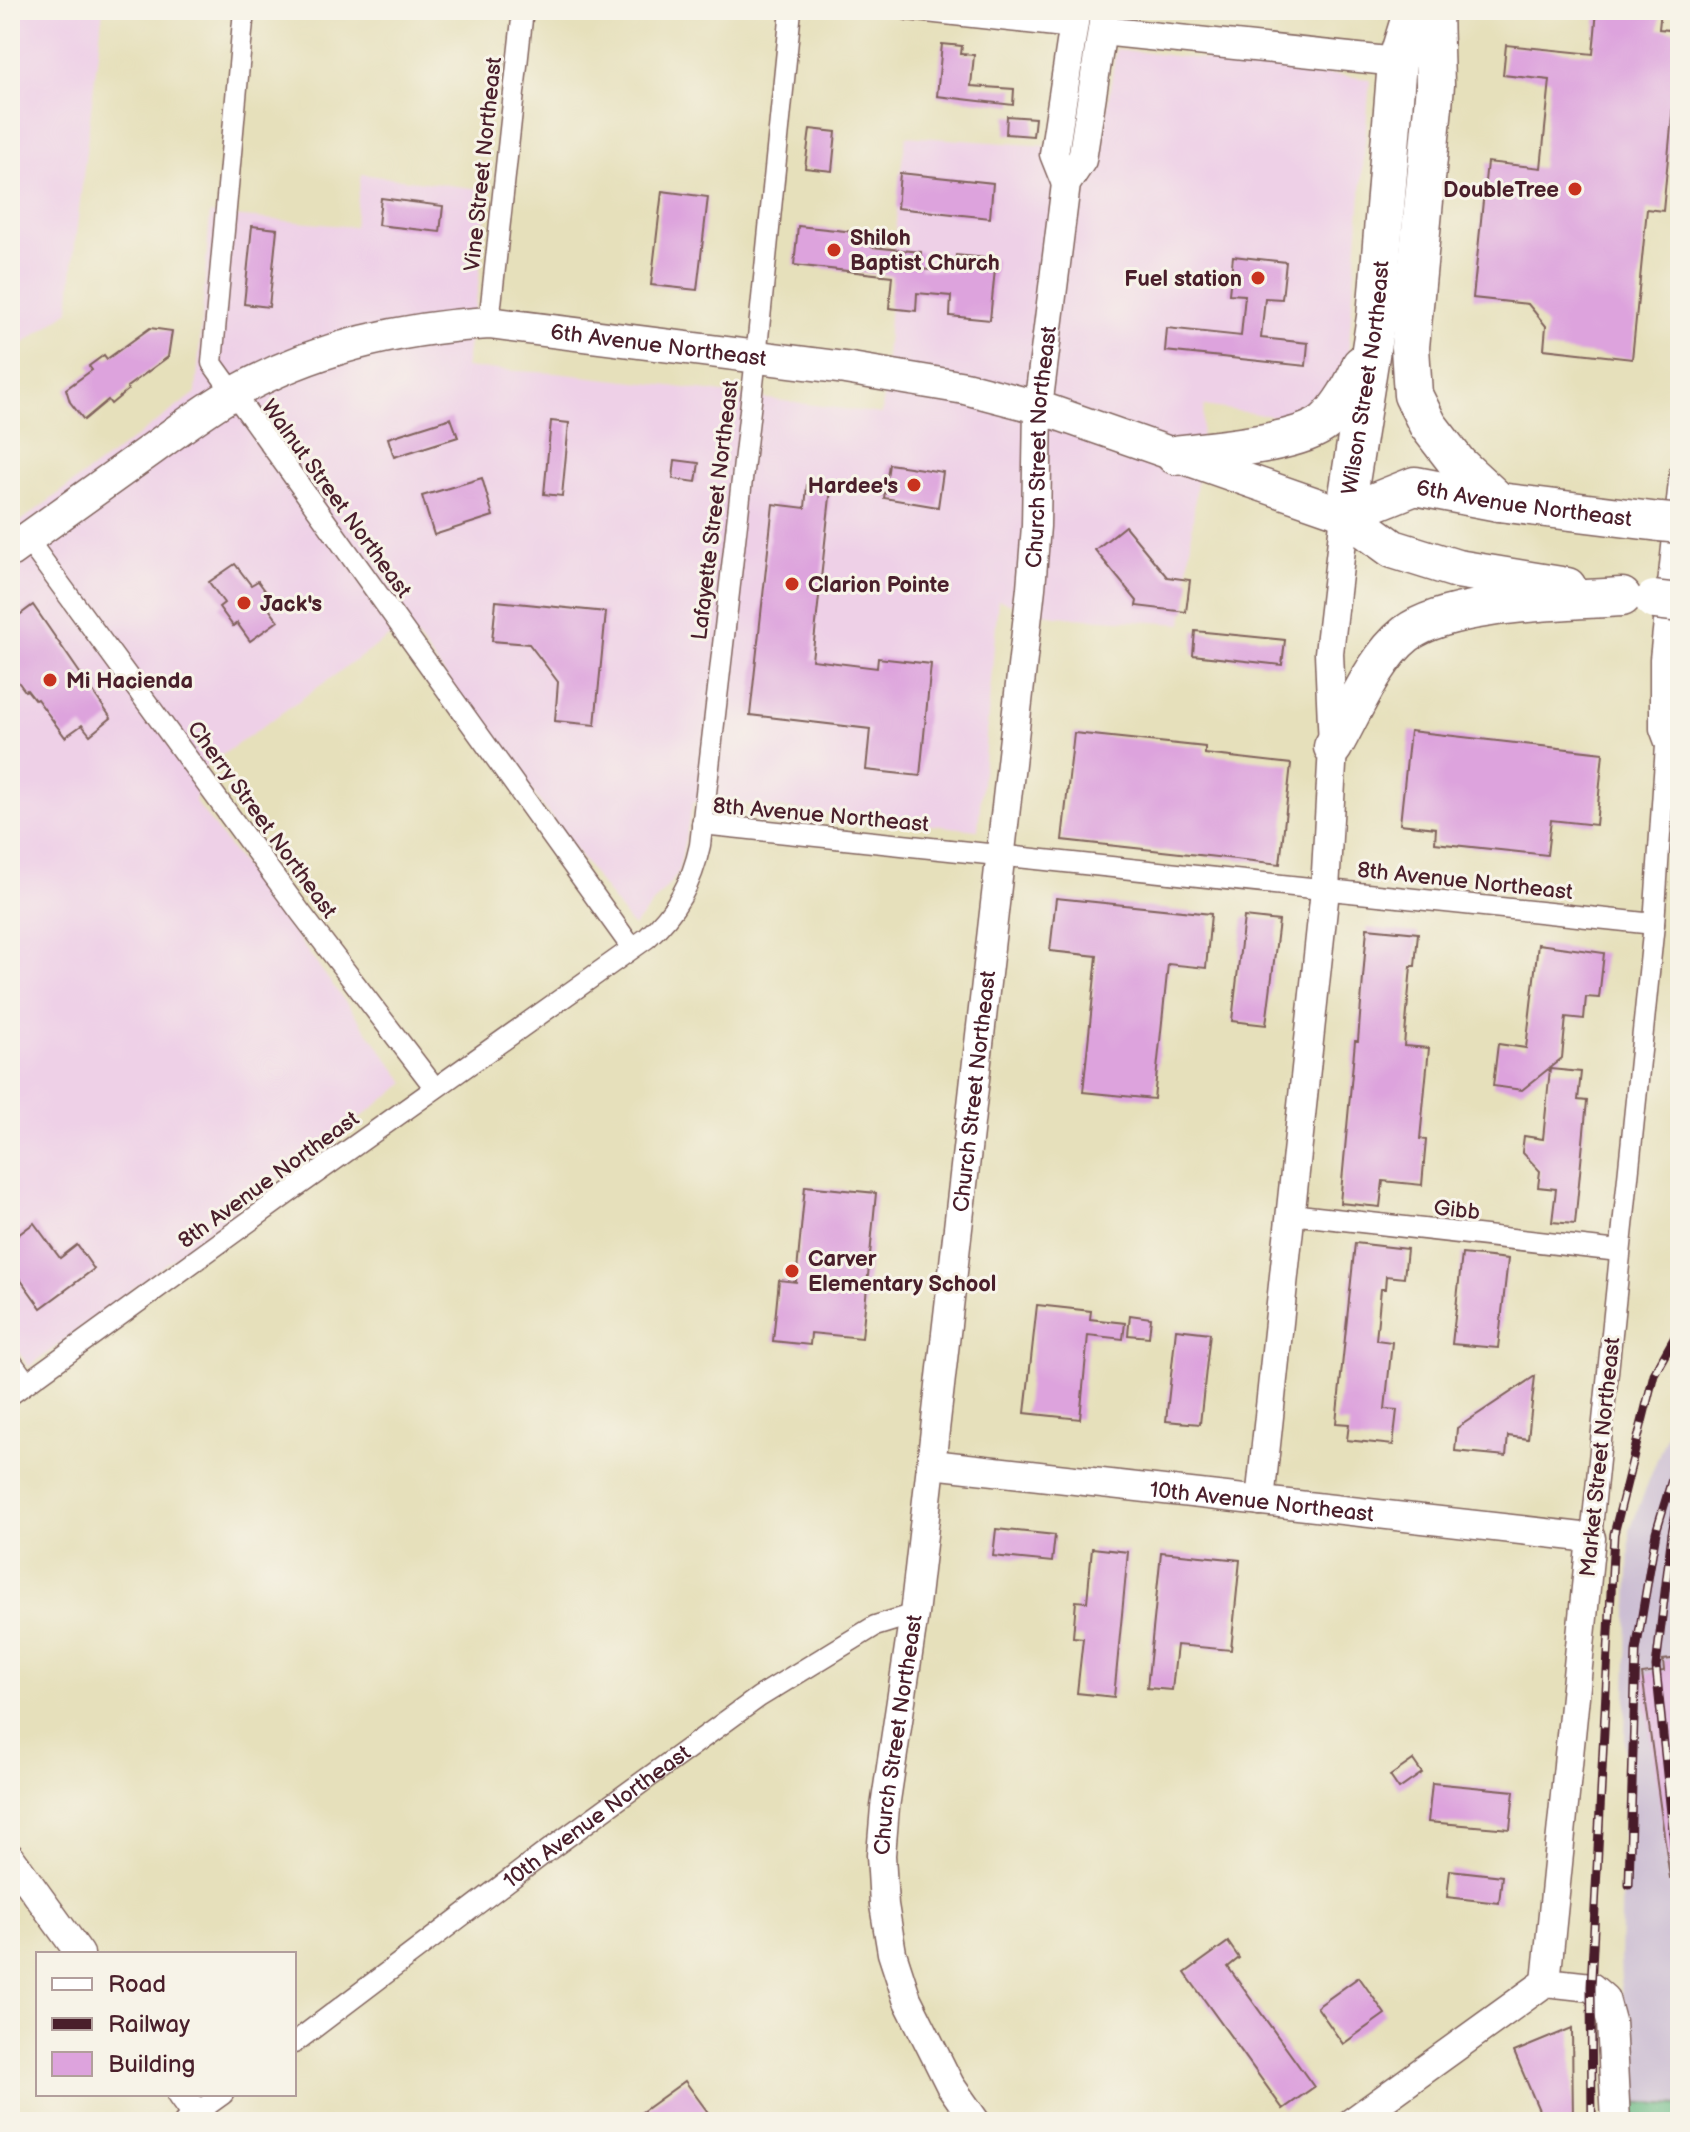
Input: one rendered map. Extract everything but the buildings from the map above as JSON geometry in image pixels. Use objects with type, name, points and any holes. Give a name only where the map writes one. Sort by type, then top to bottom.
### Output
[{"type":"highway","name":"Wilson Street Northeast","points":[[1345,514],[1376,317],[1397,62],[1426,14]]},
{"type":"highway","points":[[1426,14],[1435,85],[1410,347],[1413,395],[1428,425],[1458,464],[1499,502]]},
{"type":"highway","points":[[1175,455],[1295,437],[1324,423],[1356,380],[1376,317]]},
{"type":"highway","name":"6th Avenue Northeast","points":[[1345,514],[1415,486],[1499,502],[1670,523]]},
{"type":"highway","name":"6th Avenue Northeast","points":[[1345,514],[1393,549],[1457,569],[1652,600]]},
{"type":"highway","points":[[1333,747],[1381,662],[1406,634],[1436,619],[1470,609],[1652,600]]},
{"type":"main road","name":"6th Avenue Northeast","points":[[19,545],[232,394],[290,366],[350,344],[419,329],[489,323],[845,368],[965,388],[1038,407],[1345,514]]},
{"type":"street","name":"Walnut Street Northeast","points":[[244,10],[212,363],[632,948]]},
{"type":"street","name":"Vine Street Northeast","points":[[489,323],[523,10]]},
{"type":"street","name":"Lafayette Street Northeast","points":[[702,824],[756,358],[791,10]]},
{"type":"street","points":[[908,10],[1074,19]]},
{"type":"street","name":"Church Street Northeast","points":[[1066,184],[1054,154],[1074,19]]},
{"type":"street","points":[[1103,21],[1397,62]]},
{"type":"street","name":"Church Street Northeast","points":[[976,2122],[950,2085],[907,1999],[892,1953],[884,1905],[881,1855],[885,1807],[914,1614],[1001,856],[1036,526],[1038,407],[1066,184],[1082,160],[1103,21]]},
{"type":"street","name":"Market Street Northeast","points":[[1666,745],[1660,729],[1660,659],[1680,472]]},
{"type":"street","name":"Wilson Street Northeast","points":[[1260,1501],[1325,890],[1333,747],[1329,653],[1345,514]]},
{"type":"street","name":"Cherry Street Northeast","points":[[19,545],[435,1088]]},
{"type":"street","name":"Market Street Northeast","points":[[1546,1982],[1654,924],[1666,745],[1673,730],[1680,685]]},
{"type":"street","name":"8th Avenue Northeast","points":[[18,1389],[660,927],[681,899],[696,864],[702,824],[1654,924]]},
{"type":"street","name":"Gibb","points":[[1290,1214],[1619,1251]]},
{"type":"street","points":[[10,1360],[18,1389]]},
{"type":"street","name":"10th Avenue Northeast","points":[[932,1464],[1591,1538]]},
{"type":"street","name":"10th Avenue Northeast","points":[[296,2041],[542,1855],[759,1697],[875,1626],[914,1614]]},
{"type":"street","points":[[10,1857],[79,1952]]},
{"type":"street","points":[[1352,2122],[1546,1982],[1591,1987],[1605,1999],[1611,2021],[1616,2122]]},
{"type":"street","points":[[190,2113],[220,2096]]},
{"type":"shaded area","points":[[10,10],[103,10],[69,311],[10,353]]},
{"type":"shaded area","points":[[1116,49],[1370,79],[1346,383],[1317,413],[1291,419],[1204,406],[1183,624],[1056,616],[998,600],[978,830],[725,802],[693,802],[678,874],[633,927],[407,624],[205,767],[195,801],[406,1083],[29,1367],[10,1340],[10,529],[196,393],[210,214],[354,227],[361,174],[488,190],[478,288],[465,368],[555,373],[882,414],[899,181],[906,136],[1101,150]]},
{"type":"shaded area","points":[[1680,1399],[1680,2105],[1626,2102],[1620,1958],[1630,1530]]},
{"type":"green space","points":[[1626,2102],[1680,2105],[1680,2122],[1629,2122]]},
{"type":"railway","points":[[1592,2122],[1591,1987],[1614,1534],[1654,1374],[1680,1328]]},
{"type":"railway","points":[[1629,1885],[1636,1651],[1656,1532],[1680,1453]]},
{"type":"railway","points":[[1680,1492],[1656,1667],[1680,1901]]},
{"type":"place","name":"DoubleTree","points":[[1575,189]]},
{"type":"place","name":"Shiloh Baptist Church","points":[[834,250]]},
{"type":"place","name":"Fuel station","points":[[1258,278]]},
{"type":"place","name":"Hardee's","points":[[914,485]]},
{"type":"place","name":"Clarion Pointe","points":[[792,584]]},
{"type":"place","name":"Jack's","points":[[244,603]]},
{"type":"place","name":"Mi Hacienda","points":[[50,680]]},
{"type":"place","name":"Carver Elementary School","points":[[792,1271]]}]
